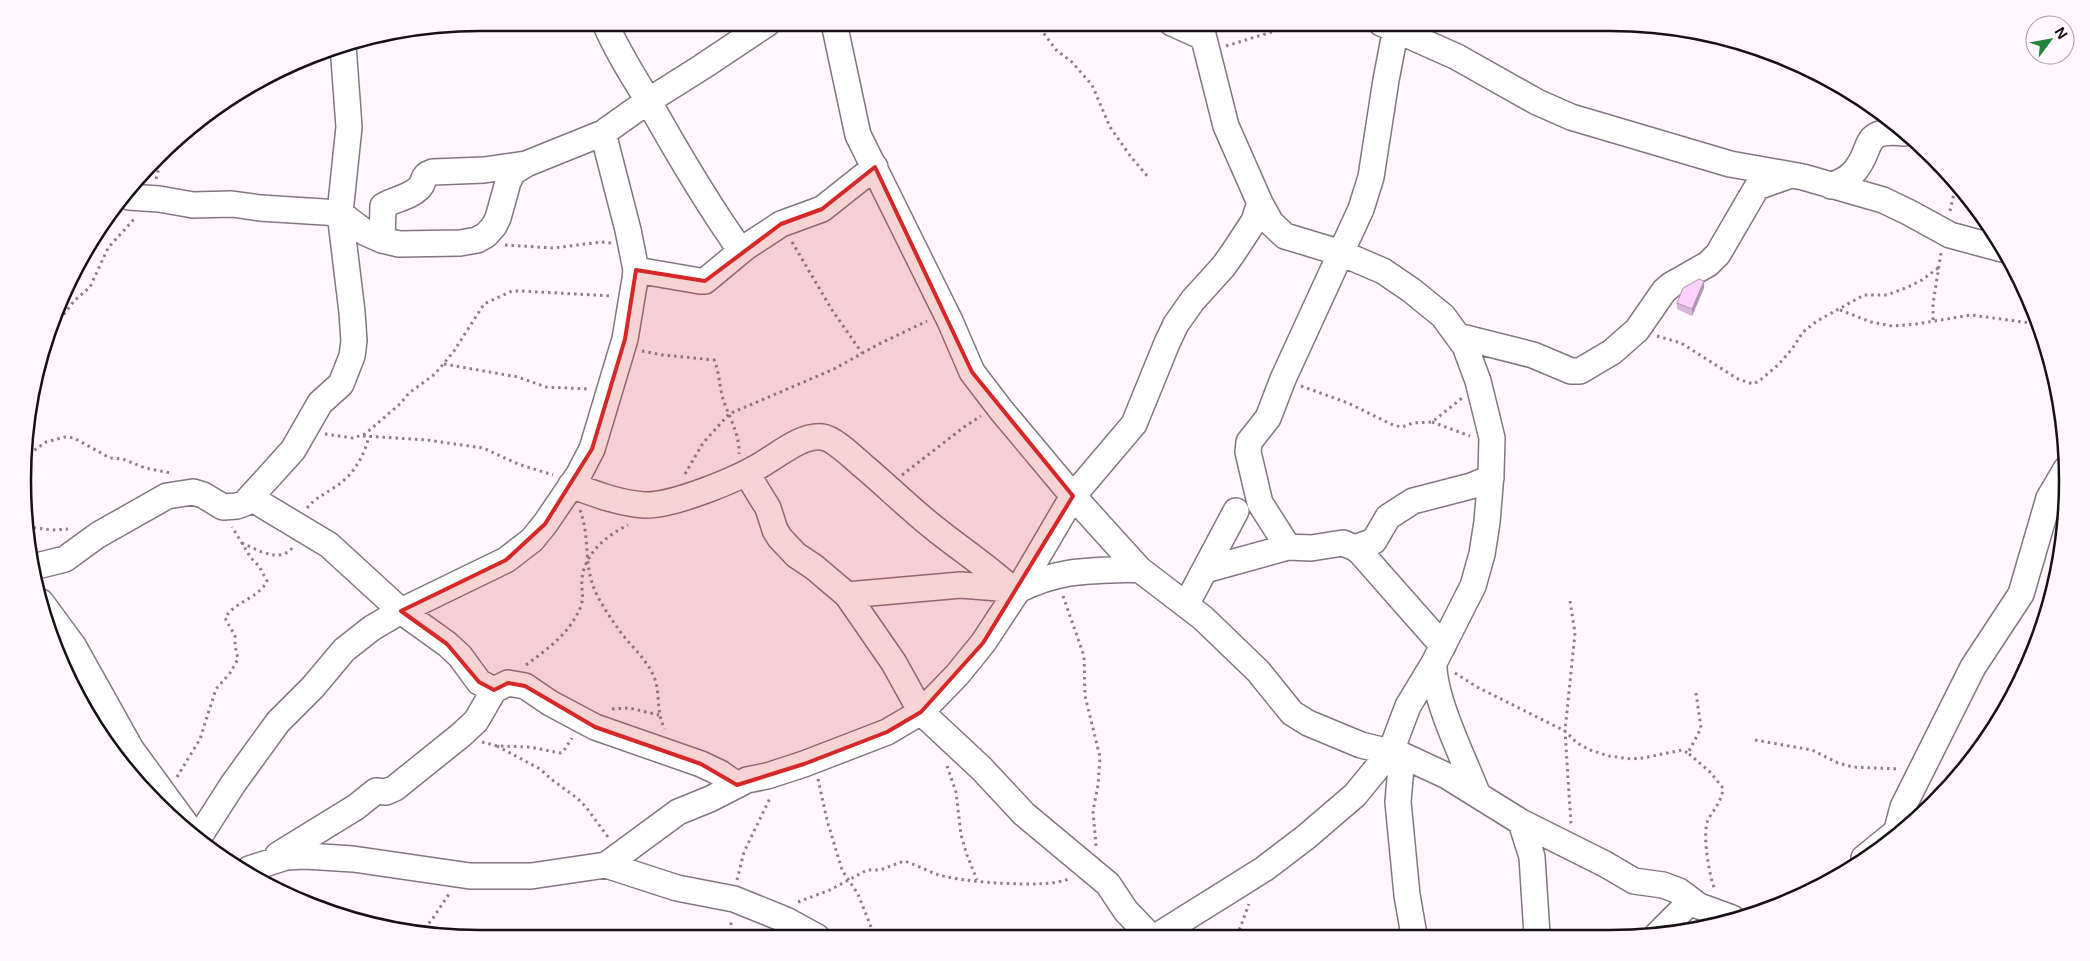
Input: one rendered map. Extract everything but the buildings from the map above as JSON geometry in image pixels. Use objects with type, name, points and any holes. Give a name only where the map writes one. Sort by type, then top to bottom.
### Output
[{"type":"street","points":[[609,31],[625,65],[648,101],[694,183],[741,251]]},
{"type":"street","points":[[138,197],[193,205],[232,204],[340,213],[366,232],[382,240],[399,244],[460,243],[477,240],[486,235],[494,226],[513,172],[526,164],[604,133],[648,101],[702,68],[755,31]]},
{"type":"street","points":[[836,31],[858,135],[945,312],[972,372],[1001,410],[1073,496],[1139,569],[1186,605],[1258,671],[1292,713],[1308,723],[1361,745],[1396,753],[1448,776],[1522,822],[1634,881],[1663,885],[1679,891],[1699,906],[1723,915]]},
{"type":"street","points":[[1190,31],[1204,38],[1226,126],[1260,204],[1272,223],[1285,236],[1341,253],[1383,272],[1411,290],[1443,316],[1458,336],[1465,346],[1478,381],[1492,444],[1487,522],[1478,570],[1473,586],[1438,657],[1408,706],[1396,753],[1398,802],[1407,895],[1413,930]]},
{"type":"street","points":[[1288,547],[1260,503],[1248,452],[1249,442],[1268,418],[1283,379],[1361,209],[1371,177],[1386,80],[1389,31]]},
{"type":"street","points":[[1401,31],[1537,102],[1572,117],[1730,164],[1791,176],[1883,200],[1950,235],[1993,247]]},
{"type":"street","points":[[40,566],[65,558],[98,535],[167,496],[193,492],[203,495],[223,507],[238,506],[252,498],[293,450],[315,409],[341,384],[352,356],[354,341],[340,213],[349,127],[344,53]]},
{"type":"street","points":[[1831,186],[1845,180],[1853,173],[1873,137],[1884,132],[1894,133]]},
{"type":"street","points":[[201,832],[278,722],[313,687],[344,650],[372,628],[401,611],[506,560],[532,540],[572,484],[592,449],[621,350],[632,302],[633,258],[604,133]]},
{"type":"street","points":[[382,240],[383,206],[402,199],[418,189],[424,177],[429,173],[484,170],[526,164]]},
{"type":"street","points":[[633,258],[700,281],[705,281],[741,251],[781,224],[822,209],[875,167]]},
{"type":"street","points":[[1458,336],[1533,355],[1571,371],[1580,371],[1612,352],[1637,330],[1664,291],[1671,285],[1708,264],[1718,254],[1757,187],[1791,176]]},
{"type":"street","points":[[260,864],[286,856],[305,856],[353,859],[466,875],[530,876],[614,859],[678,812],[710,799],[747,780],[800,765],[887,732],[921,712],[957,675],[974,654],[1052,533],[1073,496],[1134,424],[1166,343],[1176,324],[1193,300],[1233,253],[1254,221],[1260,204]]},
{"type":"street","points":[[572,484],[607,498],[626,503],[646,505],[708,489],[745,475],[796,444],[812,437],[824,437],[831,440],[857,460],[934,528],[1015,590]]},
{"type":"street","points":[[745,475],[768,508],[775,530],[786,546],[847,595],[894,663],[921,712],[982,769],[1024,814],[1099,877],[1115,893],[1136,923],[1144,930]]},
{"type":"street","points":[[1355,548],[1374,541],[1388,518],[1412,501],[1471,486],[1491,478]]},
{"type":"street","points":[[1899,824],[1904,807],[1973,667],[2022,594],[2049,498],[2059,480]]},
{"type":"street","points":[[252,498],[329,545],[401,611],[447,644],[460,656],[474,678],[498,687],[514,683],[525,686],[550,703],[614,735],[701,764],[720,773],[737,785]]},
{"type":"street","points":[[1186,605],[1236,511]]},
{"type":"street","points":[[1052,533],[1062,553],[1071,564],[1087,570]]},
{"type":"street","points":[[1205,570],[1288,547],[1311,548],[1343,544],[1355,548],[1438,657],[1434,675],[1442,704],[1477,793]]},
{"type":"street","points":[[847,595],[961,585],[1015,590],[1040,579],[1061,574],[1087,570],[1139,569]]},
{"type":"street","points":[[53,619],[74,647],[132,749],[177,812]]},
{"type":"street","points":[[260,864],[356,807],[376,791],[386,792],[395,788],[476,721],[498,687]]},
{"type":"street","points":[[1167,930],[1264,869],[1306,837],[1355,795],[1396,753]]},
{"type":"street","points":[[1522,822],[1532,857],[1537,930]]},
{"type":"street","points":[[614,859],[677,888],[734,899],[772,914],[803,930]]},
{"type":"street","points":[[1666,926],[1692,900]]},
{"type":"path","points":[[1043,31],[1058,51],[1071,61],[1092,85],[1110,127],[1131,157],[1149,178]]},
{"type":"path","points":[[1204,38],[1238,42],[1275,31]]},
{"type":"path","points":[[1933,320],[1933,304],[1938,268],[1944,232],[1954,192]]},
{"type":"path","points":[[63,316],[74,301],[90,287],[108,248],[130,225],[138,197]]},
{"type":"path","points":[[781,224],[832,310],[862,353]]},
{"type":"path","points":[[477,240],[495,244],[536,247],[571,247],[602,242],[633,258]]},
{"type":"path","points":[[1637,330],[1681,343],[1738,379],[1753,384],[1778,365],[1808,327],[1864,295],[1888,295],[1922,280],[1938,268]]},
{"type":"path","points":[[362,436],[401,403],[409,393],[435,374],[454,351],[484,304],[512,291],[617,296],[632,302]]},
{"type":"path","points":[[1840,310],[1870,322],[1892,326],[1970,315],[2030,323]]},
{"type":"path","points":[[671,500],[703,443],[729,414],[834,369],[945,312]]},
{"type":"path","points":[[621,350],[713,359],[716,362],[724,402],[739,447],[745,475]]},
{"type":"path","points":[[443,364],[518,376],[546,387],[610,390]]},
{"type":"path","points":[[1283,379],[1348,403],[1393,425],[1402,426],[1413,423],[1432,422],[1463,434],[1483,439],[1492,444]]},
{"type":"path","points":[[1432,422],[1464,396],[1478,381]]},
{"type":"path","points":[[887,486],[964,427],[983,416],[1001,410]]},
{"type":"path","points":[[242,542],[261,552],[285,554],[293,546],[309,506],[314,500],[337,486],[351,473],[366,449],[370,430]]},
{"type":"path","points":[[302,436],[328,434],[353,438],[362,436],[427,440],[483,448],[518,464],[572,484],[585,528],[586,562],[591,582],[615,625],[640,655],[654,677],[660,720],[669,735]]},
{"type":"path","points":[[32,452],[46,442],[65,437],[74,438],[110,458],[123,459],[144,468],[174,474]]},
{"type":"path","points":[[165,794],[195,750],[216,689],[237,663],[238,654],[235,646],[235,636],[226,618],[238,606],[262,588],[267,581],[217,504]]},
{"type":"path","points":[[498,687],[560,639],[581,604],[582,576],[586,562],[603,541],[631,524]]},
{"type":"path","points":[[34,527],[52,530],[83,530],[98,535]]},
{"type":"path","points":[[772,914],[849,880],[867,870],[880,870],[904,861],[938,875],[965,880],[1001,883],[1052,884],[1076,876],[1099,877],[1094,821],[1100,757],[1085,696],[1084,656],[1066,609],[1062,593],[1061,574]]},
{"type":"path","points":[[1570,601],[1575,633],[1565,731],[1572,848]]},
{"type":"path","points":[[1438,657],[1477,687],[1565,731],[1577,743],[1590,750],[1609,756],[1643,758],[1673,751],[1682,750],[1688,753],[1710,772],[1723,788],[1720,802],[1707,822],[1707,848],[1711,881],[1716,892]]},
{"type":"path","points":[[1688,753],[1701,728],[1696,693]]},
{"type":"path","points":[[497,746],[530,747],[560,753],[563,752],[573,736],[589,723]]},
{"type":"path","points":[[460,735],[497,746],[540,769],[577,798],[614,859]]},
{"type":"path","points":[[1755,740],[1812,750],[1838,763],[1854,767],[1922,770]]},
{"type":"path","points":[[945,758],[956,792],[961,835],[977,880]]},
{"type":"path","points":[[734,899],[737,875],[744,852],[756,830],[769,798],[800,765],[817,776],[827,820],[842,870],[858,894],[872,930]]},
{"type":"path","points":[[425,926],[431,921],[449,893],[466,875]]},
{"type":"highlighted area","points":[[875,167],[972,372],[1073,496],[983,643],[921,712],[887,732],[804,764],[737,785],[701,764],[595,727],[525,686],[508,683],[494,690],[479,682],[447,644],[401,611],[506,560],[545,524],[592,449],[625,339],[636,270],[705,281],[781,224],[822,209]]}]
